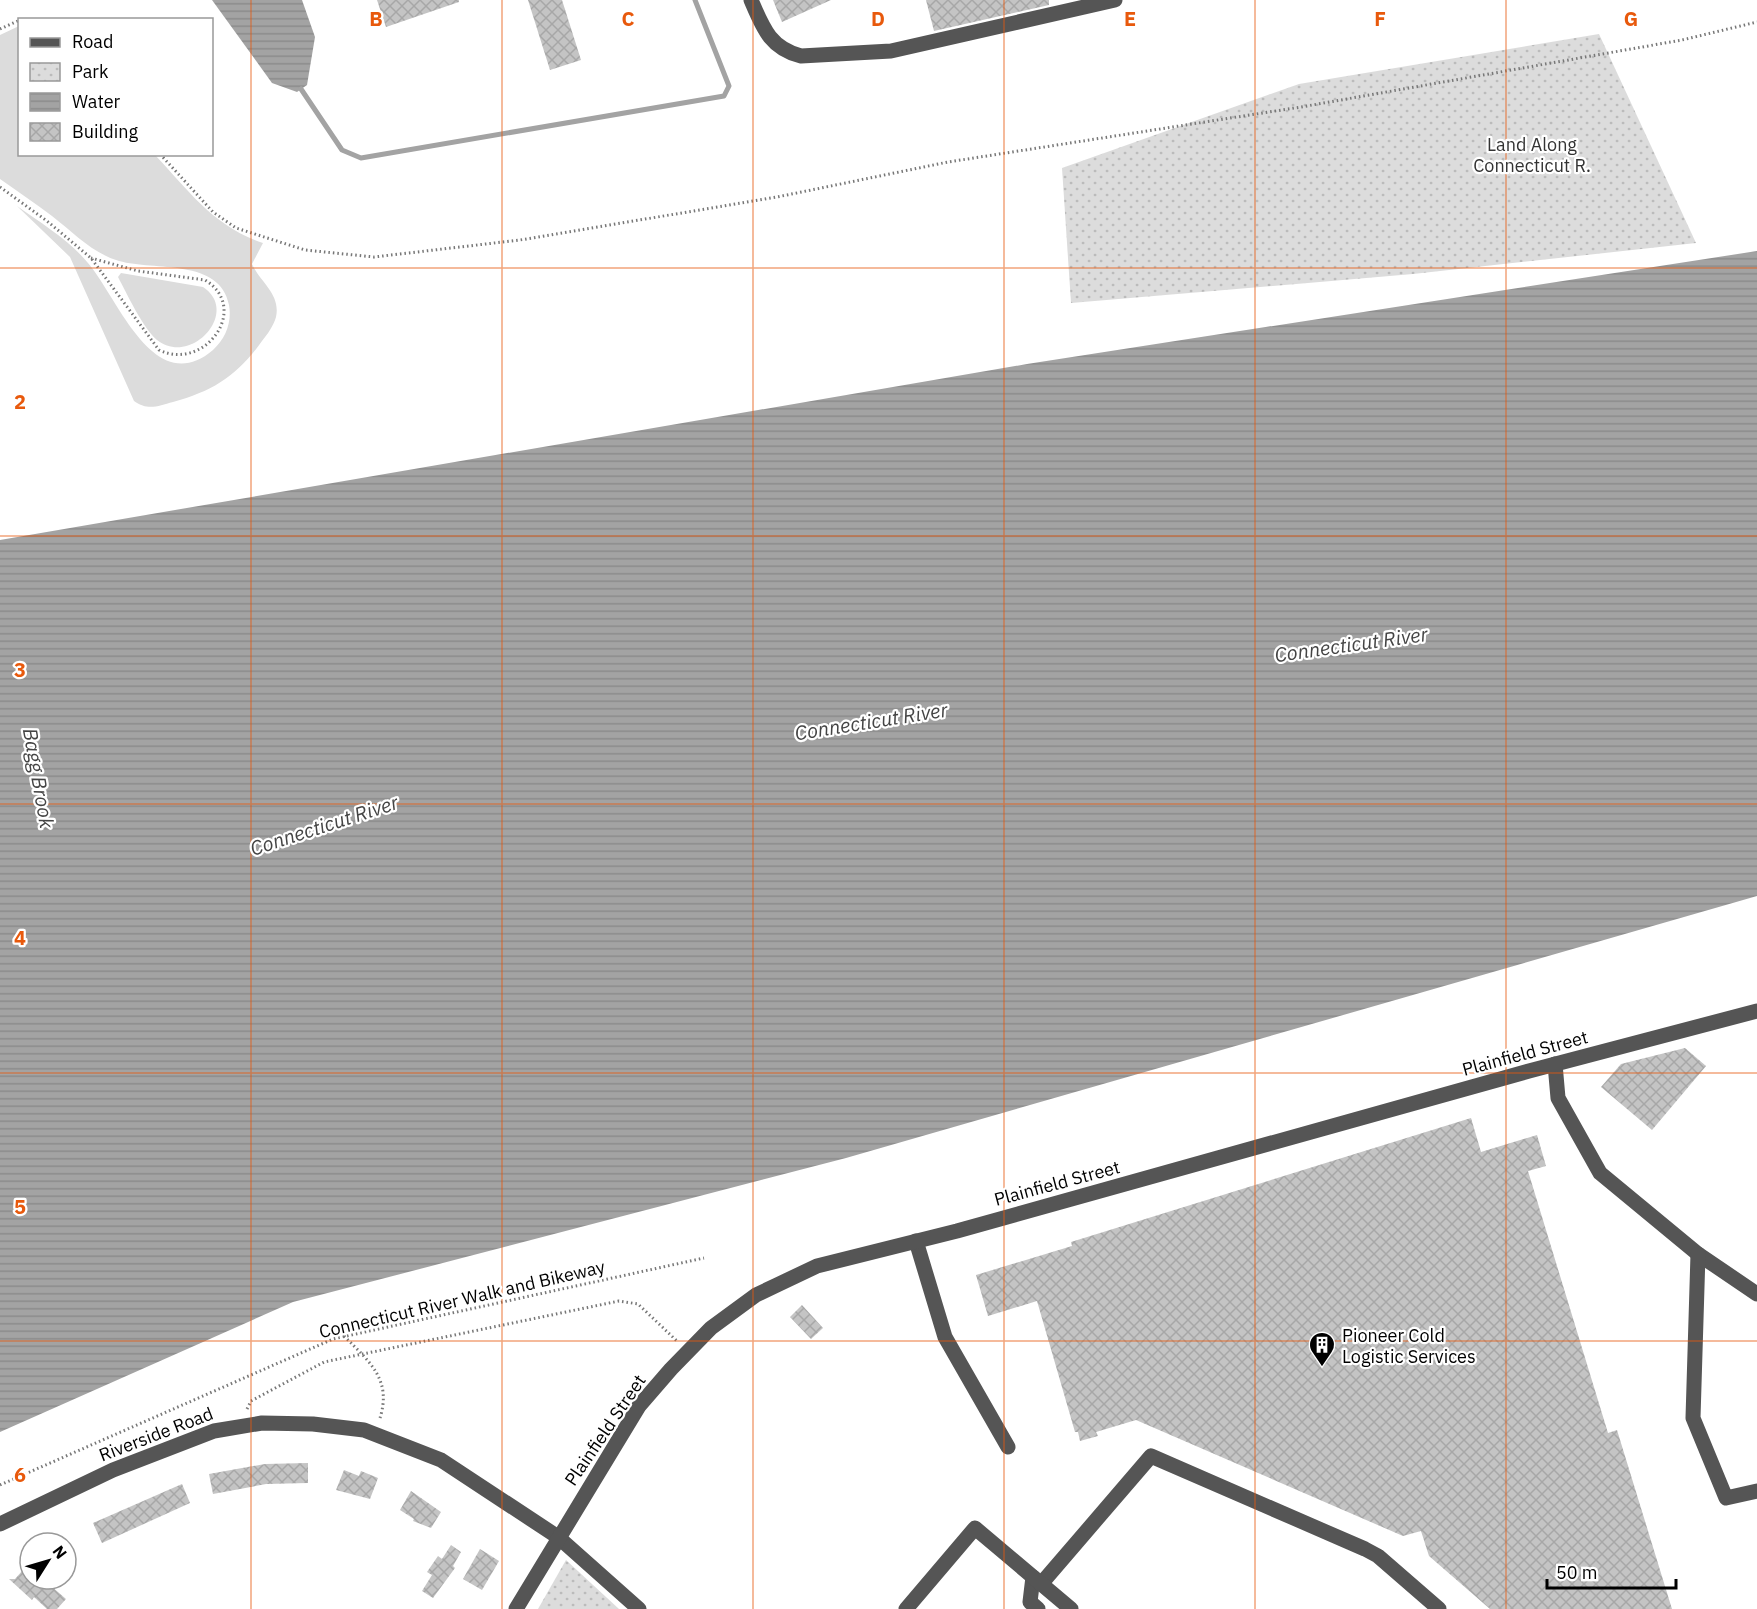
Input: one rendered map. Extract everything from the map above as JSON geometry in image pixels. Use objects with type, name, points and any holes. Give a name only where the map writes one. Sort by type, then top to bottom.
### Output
[{"type":"street","points":[[751,0],[766,34],[774,45],[801,56],[891,51],[1115,0]]},
{"type":"street","name":"Plainfield Street","points":[[516,1609],[639,1406],[711,1328],[756,1295],[817,1266],[1757,1011]]},
{"type":"street","points":[[1555,1064],[1558,1098],[1600,1173],[1698,1254],[1757,1294]]},
{"type":"street","points":[[916,1241],[945,1337],[1008,1447]]},
{"type":"street","points":[[1698,1254],[1694,1418],[1726,1498],[1757,1491]]},
{"type":"street","name":"Riverside Road","points":[[0,1524],[156,1452],[214,1431],[262,1423],[313,1424],[374,1434],[441,1460],[558,1537],[639,1609]]},
{"type":"street","points":[[1038,1609],[1030,1602],[1037,1580],[1151,1456],[1365,1549],[1378,1556],[1439,1609]]},
{"type":"street","points":[[906,1609],[975,1528],[1071,1609]]},
{"type":"path","points":[[0,29],[18,21]]},
{"type":"path","points":[[162,156],[213,212],[236,228],[305,250],[374,257],[520,240],[777,197],[948,162],[1290,108],[1671,42],[1757,22]]},
{"type":"path","points":[[0,187],[47,221],[91,258],[159,350],[174,355],[184,355],[201,348],[219,332],[224,317],[221,301],[213,286],[205,280],[138,271],[91,258]]},
{"type":"path","name":"Connecticut River Walk and Bikeway","points":[[0,1485],[323,1343],[344,1336],[704,1258]]},
{"type":"path","points":[[240,1426],[251,1401],[324,1362],[619,1301],[638,1304],[655,1317],[687,1352]]},
{"type":"path","points":[[344,1336],[361,1353],[380,1378],[386,1401],[374,1434]]},
{"type":"green space","points":[[18,26],[18,156],[156,156],[191,195],[216,217],[245,236],[263,243],[252,264],[273,295],[277,309],[275,320],[266,336],[244,363],[213,387],[188,398],[158,406],[144,406],[134,401],[70,257],[17,206],[54,232],[88,263],[125,319],[155,354],[173,362],[192,362],[213,350],[225,335],[229,324],[229,305],[223,290],[213,280],[200,273],[119,261],[100,253],[0,179],[0,35]]},
{"type":"green space","name":"Land Along Connecticut R.","points":[[1599,34],[1696,243],[1413,274],[1071,303],[1062,168],[1299,84]]},
{"type":"green space","points":[[121,273],[203,287],[213,298],[217,310],[214,322],[197,342],[184,347],[170,346],[157,340],[146,327],[118,277]]},
{"type":"green space","points":[[566,1560],[619,1609],[538,1609]]},
{"type":"water","points":[[212,0],[302,0],[315,37],[307,85],[297,92],[272,83]]},
{"type":"water","points":[[1757,251],[1757,896],[846,1158],[293,1302],[0,1432],[0,540],[1027,364]]},
{"type":"building","points":[[377,0],[459,0],[459,2],[386,27]]},
{"type":"building","points":[[528,0],[562,0],[581,60],[550,70]]},
{"type":"building","points":[[773,0],[831,0],[782,22]]},
{"type":"building","points":[[926,0],[1049,0],[1049,5],[934,31]]},
{"type":"building","points":[[1685,1048],[1706,1066],[1652,1130],[1601,1087],[1621,1064]]},
{"type":"building","name":"Pioneer Cold Logistic Services","points":[[1471,1118],[1481,1152],[1537,1135],[1546,1166],[1528,1171],[1608,1433],[1617,1430],[1672,1609],[1490,1609],[1429,1556],[1421,1531],[1403,1536],[1136,1420],[1096,1432],[1098,1436],[1080,1441],[1078,1432],[1075,1432],[1037,1301],[988,1316],[976,1275],[1072,1246],[1071,1242]]},
{"type":"building","points":[[802,1305],[823,1328],[811,1339],[790,1317]]},
{"type":"building","points":[[308,1463],[308,1483],[266,1484],[213,1494],[209,1474],[265,1464]]},
{"type":"building","points":[[344,1470],[359,1476],[361,1471],[378,1478],[370,1499],[336,1490]]},
{"type":"building","points":[[182,1484],[190,1503],[102,1543],[93,1523]]},
{"type":"building","points":[[411,1491],[441,1512],[431,1528],[413,1521],[414,1519],[400,1510]]},
{"type":"building","points":[[451,1545],[461,1552],[453,1566],[455,1568],[433,1598],[422,1591],[432,1575],[427,1572],[438,1556],[442,1559]]},
{"type":"building","points":[[480,1549],[499,1561],[482,1590],[463,1579]]},
{"type":"building","points":[[18,1576],[18,1587],[9,1579],[15,1579]]},
{"type":"building","points":[[22,1591],[57,1591],[66,1599],[57,1609],[47,1609],[34,1597],[32,1600]]},
{"type":"waterway","points":[[301,89],[342,150],[361,158],[724,96],[729,86],[695,0]]},
{"type":"place","name":"Pioneer Cold Logistic Services","points":[[1322,1368]]},
{"type":"water label","name":"Connecticut River","points":[[1351,644]]},
{"type":"water label","name":"Connecticut River","points":[[871,721]]},
{"type":"water label","name":"Bagg Brook","points":[[39,778]]},
{"type":"water label","name":"Connecticut River","points":[[324,825]]}]
